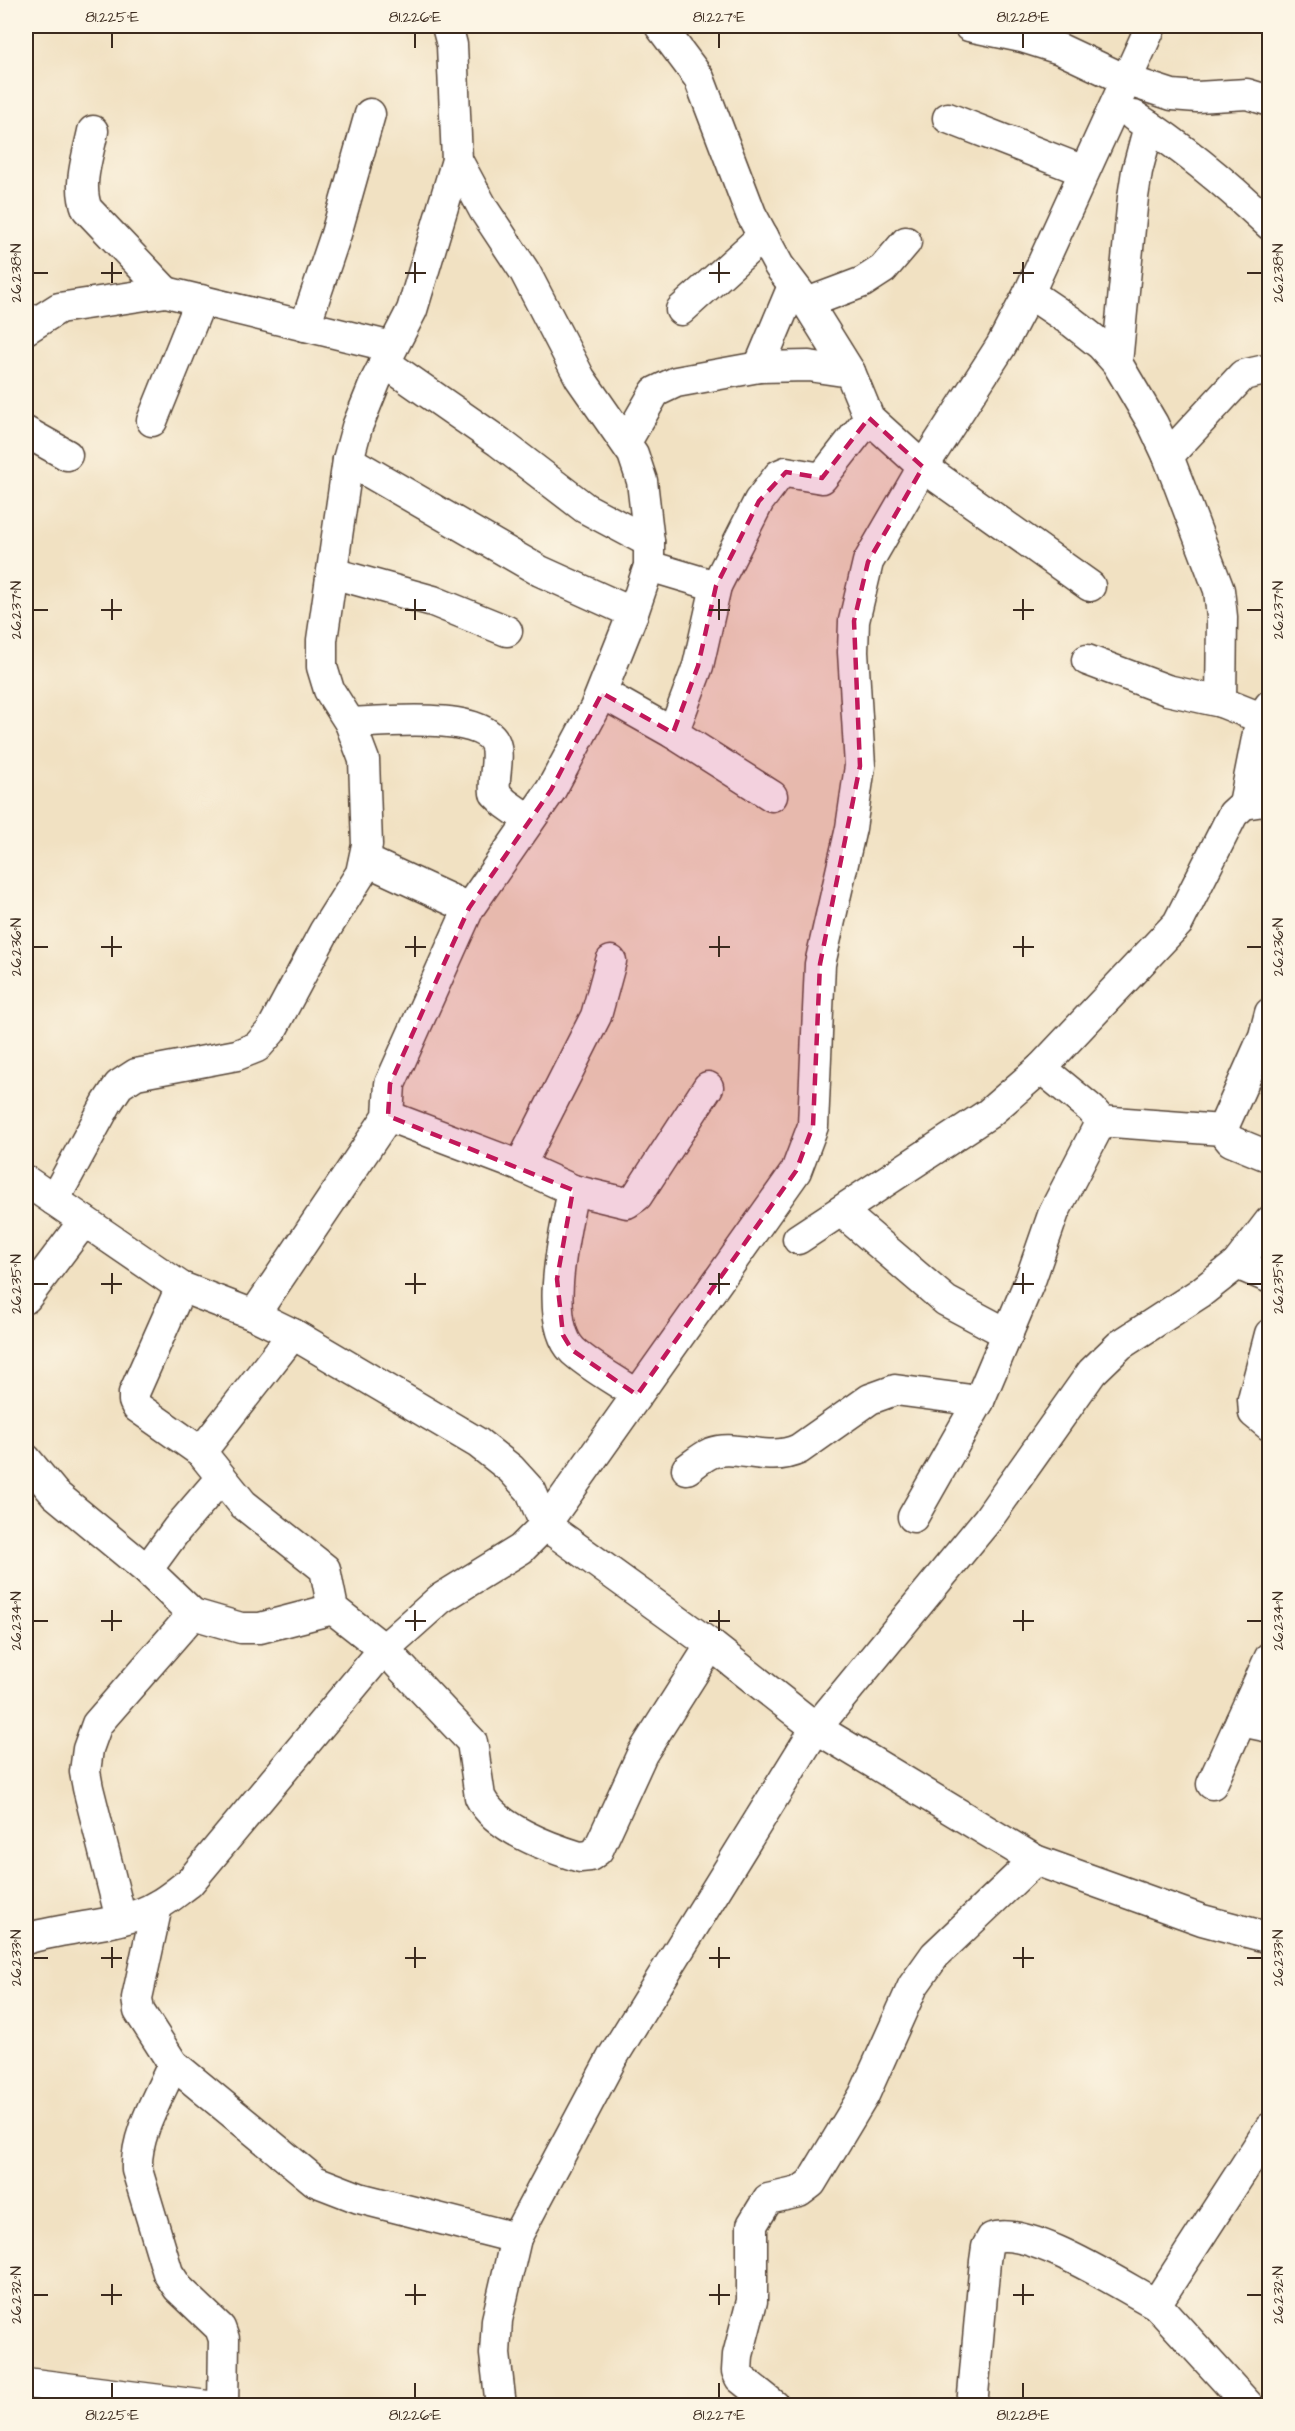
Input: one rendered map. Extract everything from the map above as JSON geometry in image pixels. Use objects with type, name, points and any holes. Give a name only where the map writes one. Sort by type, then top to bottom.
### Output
[{"type":"street","points":[[54,1200],[119,1085],[136,1074],[237,1055],[257,1047],[272,1031],[324,932],[358,879],[365,860],[364,760],[350,723],[329,690],[322,667],[322,640],[348,460],[357,427],[388,355],[412,310],[457,160],[452,45],[447,26]]},
{"type":"street","points":[[660,26],[699,78],[751,214],[849,372],[869,418],[923,466],[1090,586]]},
{"type":"street","points":[[974,26],[1060,49],[1120,92],[1149,126],[1210,171],[1269,225]]},
{"type":"street","points":[[26,1939],[52,1930],[121,1919],[158,1906],[189,1883],[384,1649],[440,1599],[521,1549],[545,1526],[796,1171],[813,1126],[820,964],[851,828],[860,766],[853,652],[854,621],[868,562],[923,466],[1000,346],[1029,293],[1151,26]]},
{"type":"street","points":[[1120,92],[1182,97],[1247,94],[1269,101]]},
{"type":"street","points":[[305,326],[336,234],[370,114]]},
{"type":"street","points":[[948,118],[1084,171]]},
{"type":"street","points":[[1117,363],[1133,197],[1137,171],[1149,126]]},
{"type":"street","points":[[93,131],[82,185],[83,199],[87,209],[166,292]]},
{"type":"street","points":[[254,1315],[388,1116],[390,1084],[469,908],[551,790],[602,693],[633,613],[649,554],[642,481],[626,442],[580,378],[525,272],[484,210],[457,160]]},
{"type":"street","points":[[681,310],[763,236]]},
{"type":"street","points":[[759,367],[800,295],[863,282],[883,269],[906,242]]},
{"type":"street","points":[[26,329],[59,308],[166,292],[305,326],[388,355],[585,508],[649,554],[716,586]]},
{"type":"street","points":[[1029,293],[1101,345],[1117,363],[1153,424],[1168,456],[1219,590],[1222,617],[1221,702]]},
{"type":"street","points":[[152,421],[201,300]]},
{"type":"street","points":[[1168,456],[1234,383],[1243,375],[1268,365]]},
{"type":"street","points":[[626,442],[655,392],[665,385],[759,367],[809,366],[849,372]]},
{"type":"street","points":[[673,733],[698,666],[716,586],[759,501],[779,475],[786,472],[822,478],[869,418]]},
{"type":"street","points":[[26,432],[67,455]]},
{"type":"street","points":[[348,460],[540,571],[633,613]]},
{"type":"street","points":[[332,573],[433,601],[507,631]]},
{"type":"street","points":[[798,1239],[988,1114],[1041,1068],[1178,923],[1233,814],[1257,802],[1265,712],[1167,690],[1087,660]]},
{"type":"street","points":[[602,693],[673,733],[772,796]]},
{"type":"street","points":[[350,723],[410,720],[471,725],[484,730],[496,747],[495,793],[505,803],[530,820]]},
{"type":"street","points":[[365,860],[469,908]]},
{"type":"street","points":[[520,1166],[596,1016],[611,961]]},
{"type":"street","points":[[1222,1130],[1264,1036],[1269,1013]]},
{"type":"street","points":[[913,1517],[979,1401],[1008,1334],[1054,1212],[1095,1135],[1099,1121],[1091,1109],[1041,1068]]},
{"type":"street","points":[[388,1116],[520,1166],[573,1190],[615,1202],[627,1203],[637,1196],[708,1087]]},
{"type":"street","points":[[1099,1121],[1222,1130],[1231,1141],[1269,1157]]},
{"type":"street","points":[[26,1181],[182,1287],[254,1315],[293,1334],[478,1443],[511,1469],[531,1491],[545,1526],[711,1645],[816,1728],[1035,1860],[1202,1920],[1269,1938]]},
{"type":"street","points":[[573,1190],[557,1279],[563,1335],[572,1350],[637,1395]]},
{"type":"street","points":[[842,1212],[946,1301],[1008,1334]]},
{"type":"street","points":[[26,1298],[84,1221]]},
{"type":"street","points":[[501,2406],[495,2354],[497,2320],[516,2238],[612,2058],[816,1728],[988,1519],[1099,1365],[1120,1346],[1200,1293],[1237,1264],[1269,1221]]},
{"type":"street","points":[[1237,1264],[1269,1278]]},
{"type":"street","points":[[182,1287],[134,1393],[137,1407],[201,1452],[220,1479],[243,1504],[325,1569],[333,1609],[384,1649],[472,1742],[478,1788],[484,1804],[525,1836],[580,1857],[590,1856],[598,1850],[642,1754],[711,1645]]},
{"type":"street","points":[[201,1452],[293,1334]]},
{"type":"street","points":[[1269,1334],[1253,1399],[1254,1413],[1269,1426]]},
{"type":"street","points":[[687,1469],[711,1453],[721,1451],[787,1455],[870,1399],[895,1390],[979,1401]]},
{"type":"street","points":[[26,1459],[55,1494],[147,1570],[193,1614],[241,1628],[260,1628],[333,1609]]},
{"type":"street","points":[[147,1570],[177,1529],[220,1479]]},
{"type":"street","points":[[121,1919],[85,1772],[88,1749],[97,1724],[193,1614]]},
{"type":"street","points":[[1212,1784],[1269,1657]]},
{"type":"street","points":[[1241,1720],[1269,1727]]},
{"type":"street","points":[[775,2406],[740,2378],[737,2371],[738,2355],[752,2301],[752,2225],[768,2199],[799,2192],[811,2183],[864,2095],[913,1986],[935,1955],[1035,1860]]},
{"type":"street","points":[[158,1906],[137,1998],[139,2011],[173,2064],[315,2181],[359,2198],[516,2238]]},
{"type":"street","points":[[173,2064],[141,2138],[136,2157],[137,2170],[168,2273],[178,2288],[215,2322],[224,2339],[224,2406]]},
{"type":"street","points":[[1156,2304],[1269,2128]]},
{"type":"street","points":[[972,2406],[987,2247],[992,2238],[1011,2235],[1035,2240],[1156,2304],[1249,2406]]},
{"type":"street","points":[[26,2383],[208,2406]]},
{"type":"highlighted area","points":[[869,418],[923,467],[868,562],[854,621],[860,766],[820,964],[813,1126],[796,1171],[637,1395],[572,1350],[563,1335],[557,1279],[573,1190],[388,1116],[390,1084],[469,908],[551,790],[602,693],[673,733],[698,666],[716,586],[759,501],[786,472],[822,478]]}]
